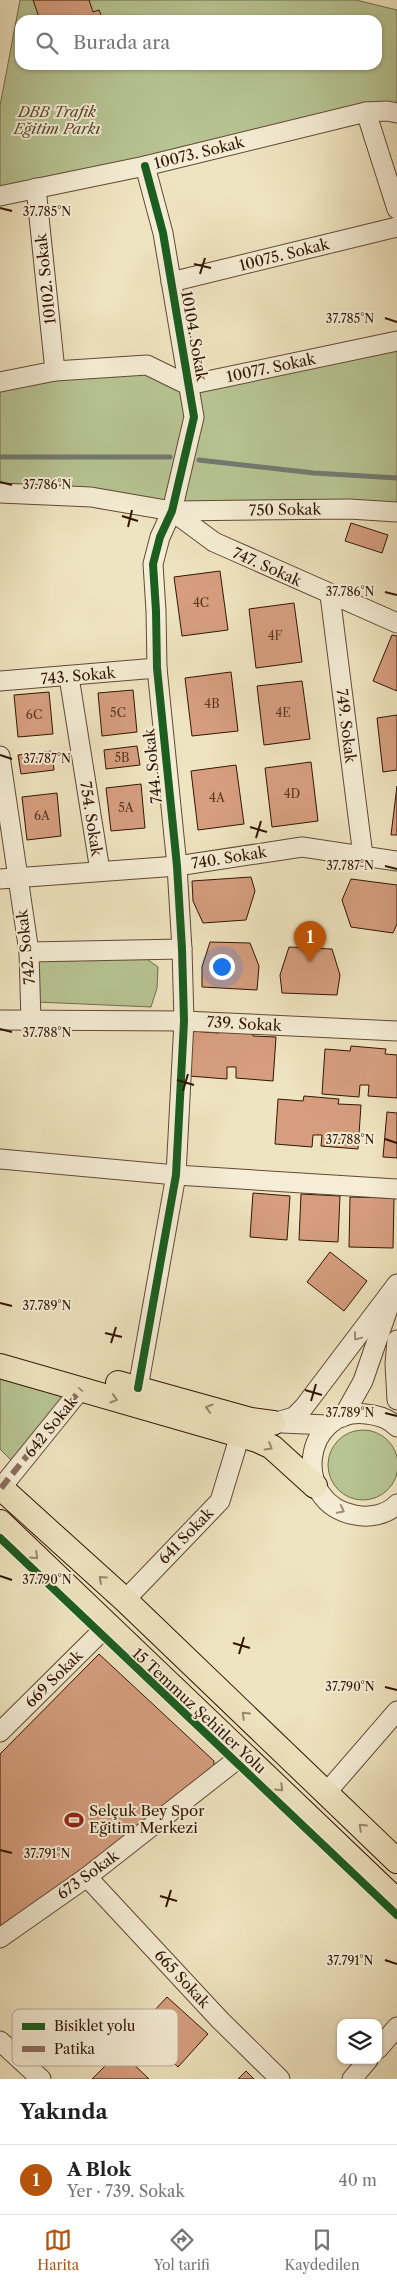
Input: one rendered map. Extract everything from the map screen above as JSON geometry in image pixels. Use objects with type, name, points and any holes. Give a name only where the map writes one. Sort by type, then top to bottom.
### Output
[{"type":"main road","points":[[0,1351],[251,1420],[273,1423]]},
{"type":"main road","points":[[0,1366],[240,1435],[272,1447],[315,1486]]},
{"type":"main road","name":"15 Temmuz Şehitler Yolu","points":[[1,1487],[125,1600],[397,1861]]},
{"type":"main road","name":"15 Temmuz Şehitler Yolu","points":[[0,1522],[397,1901]]},
{"type":"street","name":"10073. Sokak","points":[[0,196],[145,166],[366,112],[387,111],[397,113]]},
{"type":"street","points":[[366,112],[397,209]]},
{"type":"street","name":"10104. Sokak","points":[[145,166],[163,233],[194,417],[172,511]]},
{"type":"street","name":"10102. Sokak","points":[[36,188],[55,371]]},
{"type":"street","name":"10075. Sokak","points":[[171,282],[397,227]]},
{"type":"street","name":"10077. Sokak","points":[[188,385],[397,341]]},
{"type":"street","points":[[0,382],[55,371],[147,365],[188,385]]},
{"type":"street","points":[[0,493],[91,496],[172,511]]},
{"type":"street","name":"750 Sokak","points":[[172,511],[349,509],[397,512]]},
{"type":"street","name":"747. Sokak","points":[[172,511],[214,542],[330,595],[397,623]]},
{"type":"street","name":"744. Sokak","points":[[138,1388],[176,1174],[184,1022],[177,866],[157,668],[153,564],[160,538],[172,511]]},
{"type":"street","name":"749. Sokak","points":[[330,595],[363,856]]},
{"type":"street","name":"743. Sokak","points":[[0,682],[157,668]]},
{"type":"street","name":"754. Sokak","points":[[69,677],[100,871]]},
{"type":"street","name":"742. Sokak","points":[[0,756],[9,879],[29,952],[31,1020]]},
{"type":"street","name":"740. Sokak","points":[[9,879],[177,866],[302,847],[397,861]]},
{"type":"street","points":[[29,952],[182,949]]},
{"type":"street","name":"739. Sokak","points":[[0,1020],[184,1022],[397,1031]]},
{"type":"street","points":[[0,1159],[397,1190]]},
{"type":"street","points":[[395,1508],[362,1517],[346,1514],[331,1505],[315,1486],[312,1458],[317,1441],[336,1421],[363,1381],[397,1285]]},
{"type":"street","points":[[273,1423],[294,1417],[304,1408],[397,1285]]},
{"type":"street","points":[[397,1340],[394,1364],[397,1400]]},
{"type":"street","name":"642 Sokak","points":[[1,1487],[81,1389]]},
{"type":"street","points":[[273,1423],[336,1421],[360,1413],[378,1415],[397,1427]]},
{"type":"street","name":"641 Sokak","points":[[125,1600],[220,1501],[240,1435]]},
{"type":"street","name":"669 Sokak","points":[[0,1732],[108,1625]]},
{"type":"street","points":[[326,1793],[397,1711]]},
{"type":"street","name":"673 Sokak","points":[[0,1938],[86,1877],[244,1754]]},
{"type":"street","name":"665 Sokak","points":[[86,1877],[220,2020],[280,2079]]},
{"type":"street","points":[[382,2044],[397,2026]]},
{"type":"street","points":[[0,2041],[12,2052]]},
{"type":"street","points":[[352,2079],[365,2064]]},
{"type":"street","points":[[27,2066],[41,2079]]},
{"type":"green space","name":"DBB Trafik Eğitim Parkı","points":[[20,0],[356,0],[397,10],[397,104],[0,189],[0,106],[15,26],[15,70],[382,70],[382,15],[17,15]]},
{"type":"green space","points":[[397,342],[397,512],[172,511],[0,493],[0,382],[147,365],[188,385]]},
{"type":"green space","points":[[32,956],[144,957],[158,967],[157,988],[151,1007],[37,1002]]},
{"type":"green space","points":[[0,1379],[64,1397],[13,1462],[0,1449]]},
{"type":"green space","points":[[356,1430],[370,1430],[383,1436],[392,1445],[398,1458],[396,1478],[388,1490],[370,1500],[356,1500],[343,1494],[334,1485],[328,1472],[328,1458],[334,1445],[343,1436]]},
{"type":"building","points":[[33,0],[89,0],[93,12],[99,10],[101,15],[38,15]]},
{"type":"building","points":[[351,523],[388,535],[382,553],[345,541]]},
{"type":"building","points":[[220,571],[228,630],[182,636],[174,577]]},
{"type":"building","points":[[294,603],[302,662],[256,668],[249,609]]},
{"type":"building","points":[[392,635],[397,636],[397,691],[373,681]]},
{"type":"building","points":[[231,672],[238,731],[192,736],[185,678]]},
{"type":"building","points":[[302,681],[310,739],[264,745],[257,686]]},
{"type":"building","points":[[133,690],[137,732],[102,736],[98,693]]},
{"type":"building","points":[[49,692],[53,734],[18,737],[14,695]]},
{"type":"building","points":[[397,715],[397,770],[383,772],[377,718]]},
{"type":"building","points":[[137,746],[140,765],[106,769],[104,750]]},
{"type":"building","points":[[52,751],[54,770],[21,774],[18,755]]},
{"type":"building","points":[[311,762],[318,821],[272,827],[265,768]]},
{"type":"building","points":[[236,765],[244,824],[198,830],[191,771]]},
{"type":"building","points":[[141,784],[145,828],[111,831],[106,788]]},
{"type":"building","points":[[397,786],[397,835],[391,835]]},
{"type":"building","points":[[57,793],[61,836],[27,840],[22,797]]},
{"type":"building","points":[[251,877],[255,891],[246,920],[203,923],[193,901],[192,881]]},
{"type":"building","points":[[351,879],[397,885],[397,924],[393,933],[351,927],[342,900]]},
{"type":"building","points":[[210,942],[250,943],[259,966],[257,990],[202,987],[202,967]]},
{"type":"building","points":[[289,947],[332,949],[340,975],[337,995],[282,993],[280,975]]},
{"type":"building","points":[[218,1028],[253,1031],[253,1036],[276,1037],[273,1081],[236,1078],[236,1067],[227,1067],[227,1079],[189,1076],[193,1031],[218,1033]]},
{"type":"building","points":[[351,1046],[386,1049],[385,1054],[397,1055],[397,1098],[368,1096],[369,1085],[360,1085],[359,1097],[322,1094],[325,1049],[350,1051]]},
{"type":"building","points":[[304,1096],[339,1099],[338,1104],[361,1105],[358,1149],[321,1146],[322,1135],[313,1135],[312,1147],[275,1144],[278,1099],[303,1101]]},
{"type":"building","points":[[387,1112],[397,1113],[397,1158],[383,1157]]},
{"type":"building","points":[[253,1193],[290,1196],[287,1240],[250,1237]]},
{"type":"building","points":[[301,1194],[340,1196],[338,1242],[299,1240]]},
{"type":"building","points":[[350,1197],[394,1198],[393,1248],[349,1247]]},
{"type":"building","points":[[330,1252],[367,1281],[344,1311],[307,1282]]},
{"type":"building","name":"Selçuk Bey Spor Eğitim Merkezi","points":[[99,1654],[214,1761],[214,1768],[0,1932],[0,1754]]},
{"type":"building","points":[[167,1997],[208,2034],[178,2067],[178,2009],[156,2009]]},
{"type":"building","points":[[105,2066],[136,2066],[149,2079],[92,2079]]},
{"type":"building","points":[[246,2071],[254,2079],[238,2079]]},
{"type":"waterway","points":[[0,457],[170,457]]},
{"type":"waterway","points":[[199,460],[314,473],[397,478]]},
{"type":"marked path","points":[[1,1488],[81,1389]]},
{"type":"cycle path","points":[[138,1388],[176,1175],[184,1021],[177,866],[157,668],[153,564],[160,537],[172,511],[194,417],[163,233],[145,166]]},
{"type":"cycle path","points":[[0,1538],[397,1915]]},
{"type":"place","name":"A Blok","points":[[310,962]]},
{"type":"place","name":"Selçuk Bey Spor Eğitim Merkezi","points":[[74,1820]]}]
